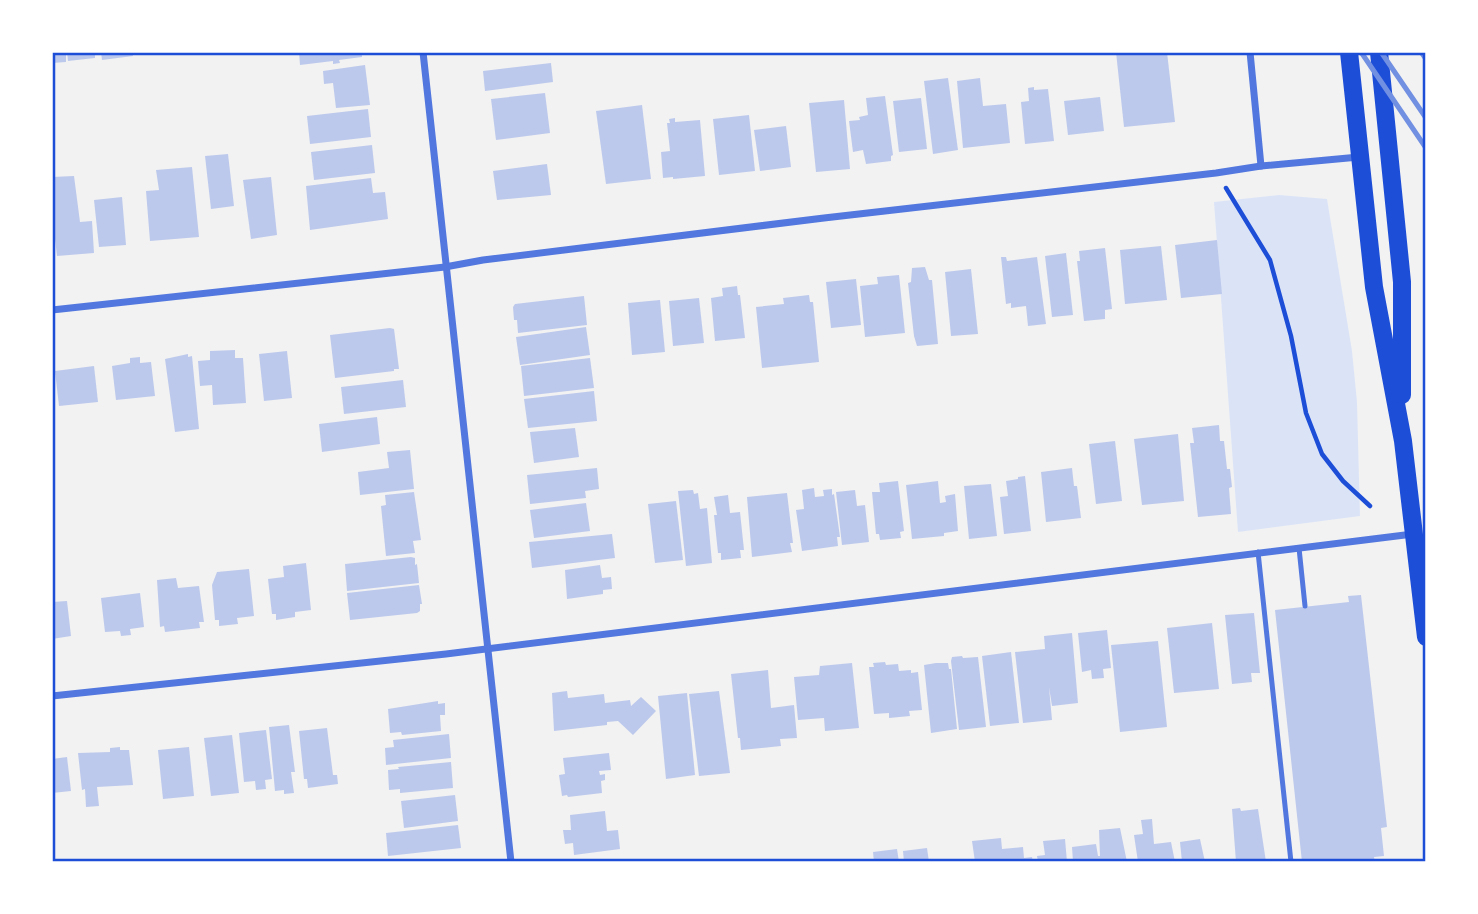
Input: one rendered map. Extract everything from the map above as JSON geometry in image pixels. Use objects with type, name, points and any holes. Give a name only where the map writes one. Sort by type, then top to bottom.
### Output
[{"type":"main road","points":[[1349,52],[1374,287],[1403,441],[1426,638]]},
{"type":"main road","points":[[1379,52],[1402,282],[1403,441]]},
{"type":"street","points":[[423,52],[510,862]]},
{"type":"street","points":[[1250,52],[1261,166]]},
{"type":"street","points":[[52,310],[445,267],[797,221],[1261,166],[1360,157]]},
{"type":"street","points":[[52,696],[488,648],[1413,534]]},
{"type":"lane","points":[[1299,548],[1306,606]]},
{"type":"lane","points":[[1258,552],[1291,862]]},
{"type":"path","points":[[1216,173],[1270,260],[1292,336],[1307,414],[1322,454],[1343,481],[1370,506]]},
{"type":"shaded area","points":[[1279,195],[1327,199],[1352,351],[1357,402],[1360,516],[1238,532],[1214,202]]},
{"type":"building","points":[[52,52],[66,52],[66,62],[52,63]]},
{"type":"building","points":[[67,52],[95,52],[95,58],[68,61]]},
{"type":"building","points":[[101,52],[132,52],[133,56],[102,60]]},
{"type":"building","points":[[299,52],[362,52],[362,57],[339,60],[340,63],[333,64],[333,61],[300,65]]},
{"type":"building","points":[[1116,52],[1167,52],[1175,122],[1124,127]]},
{"type":"building","points":[[551,63],[553,82],[485,91],[483,71]]},
{"type":"building","points":[[365,65],[370,105],[336,108],[333,83],[324,84],[323,71]]},
{"type":"building","points":[[948,78],[958,150],[933,154],[924,81]]},
{"type":"building","points":[[980,78],[983,106],[1006,104],[1010,143],[963,148],[957,81]]},
{"type":"building","points":[[1034,87],[1034,90],[1048,89],[1054,141],[1025,144],[1021,102],[1029,101],[1028,88]]},
{"type":"building","points":[[545,93],[550,133],[496,140],[491,99]]},
{"type":"building","points":[[885,96],[893,155],[891,161],[866,164],[863,150],[853,152],[849,121],[860,120],[859,117],[868,115],[866,98]]},
{"type":"building","points":[[1100,97],[1104,131],[1068,135],[1064,101]]},
{"type":"building","points":[[921,98],[927,149],[899,152],[893,101]]},
{"type":"building","points":[[844,100],[850,169],[816,172],[809,103]]},
{"type":"building","points":[[642,105],[651,179],[606,184],[596,111]]},
{"type":"building","points":[[368,109],[371,137],[310,144],[307,116]]},
{"type":"building","points":[[749,115],[755,171],[719,175],[713,119]]},
{"type":"building","points":[[675,118],[675,122],[700,120],[705,176],[663,178],[661,152],[670,151],[667,123],[670,123],[669,119]]},
{"type":"building","points":[[786,126],[791,167],[760,171],[754,130]]},
{"type":"building","points":[[372,145],[375,173],[314,180],[311,152]]},
{"type":"building","points":[[228,154],[234,206],[211,209],[205,156]]},
{"type":"building","points":[[547,164],[551,195],[497,200],[493,171]]},
{"type":"building","points":[[192,167],[199,237],[150,241],[146,191],[159,190],[156,170]]},
{"type":"building","points":[[74,176],[80,222],[92,221],[94,253],[57,256],[52,213],[52,177]]},
{"type":"building","points":[[271,177],[277,235],[251,239],[243,180]]},
{"type":"building","points":[[371,178],[373,193],[385,192],[388,219],[310,230],[306,186]]},
{"type":"building","points":[[122,197],[126,245],[99,247],[94,200]]},
{"type":"building","points":[[1217,240],[1222,294],[1181,298],[1175,245]]},
{"type":"building","points":[[1161,246],[1167,300],[1125,304],[1120,250]]},
{"type":"building","points":[[1105,248],[1112,309],[1105,310],[1105,319],[1084,321],[1077,261],[1080,261],[1079,251]]},
{"type":"building","points":[[1066,253],[1073,315],[1052,317],[1045,256]]},
{"type":"building","points":[[1001,257],[1006,257],[1007,261],[1037,257],[1046,324],[1028,326],[1026,306],[1011,308],[1011,303],[1006,304]]},
{"type":"building","points":[[925,267],[929,280],[932,280],[938,344],[917,346],[908,283],[911,282],[912,268]]},
{"type":"building","points":[[971,269],[978,334],[951,336],[945,272]]},
{"type":"building","points":[[899,275],[905,333],[865,337],[860,286],[878,284],[877,277]]},
{"type":"building","points":[[856,279],[861,325],[831,328],[826,282]]},
{"type":"building","points":[[737,286],[745,338],[715,341],[711,298],[723,296],[722,288]]},
{"type":"building","points":[[809,295],[810,302],[813,302],[819,362],[762,368],[756,307],[784,304],[783,298]]},
{"type":"building","points":[[584,296],[587,325],[518,333],[517,320],[514,320],[515,304]]},
{"type":"building","points":[[699,298],[704,343],[673,346],[669,301]]},
{"type":"building","points":[[660,300],[665,352],[632,355],[628,303]]},
{"type":"building","points":[[586,327],[590,355],[520,365],[516,337]]},
{"type":"building","points":[[394,329],[399,369],[335,378],[330,335]]},
{"type":"building","points":[[235,350],[235,358],[243,358],[246,403],[213,405],[212,385],[200,386],[198,361],[210,360],[210,351]]},
{"type":"building","points":[[287,351],[292,398],[264,401],[259,354]]},
{"type":"building","points":[[188,354],[188,357],[192,356],[199,429],[175,432],[165,359]]},
{"type":"building","points":[[140,357],[140,363],[151,362],[155,396],[116,400],[112,366],[130,363],[130,358]]},
{"type":"building","points":[[590,358],[594,388],[524,396],[521,366]]},
{"type":"building","points":[[94,366],[98,402],[59,406],[55,371]]},
{"type":"building","points":[[403,380],[406,407],[344,414],[341,387]]},
{"type":"building","points":[[594,391],[597,421],[528,428],[524,399]]},
{"type":"building","points":[[377,417],[380,444],[322,452],[319,424]]},
{"type":"building","points":[[1219,425],[1227,469],[1230,469],[1231,514],[1198,517],[1190,443],[1194,443],[1192,428]]},
{"type":"building","points":[[575,428],[579,457],[534,463],[530,432]]},
{"type":"building","points":[[1178,434],[1184,501],[1142,505],[1134,439]]},
{"type":"building","points":[[1115,441],[1122,501],[1096,504],[1089,444]]},
{"type":"building","points":[[410,450],[414,489],[360,495],[358,472],[389,468],[387,452]]},
{"type":"building","points":[[597,468],[599,489],[585,491],[586,498],[530,504],[527,475]]},
{"type":"building","points":[[1072,468],[1081,518],[1046,522],[1041,472]]},
{"type":"building","points":[[1025,476],[1031,531],[1004,534],[1000,497],[1008,496],[1006,481]]},
{"type":"building","points":[[898,481],[904,531],[900,532],[901,538],[880,540],[879,534],[876,534],[872,492],[880,492],[879,483]]},
{"type":"building","points":[[938,481],[940,503],[946,502],[945,496],[955,494],[958,531],[944,533],[944,536],[912,539],[906,485]]},
{"type":"building","points":[[991,484],[997,536],[969,539],[964,486]]},
{"type":"building","points":[[814,488],[815,497],[824,496],[823,490],[832,489],[840,537],[837,537],[838,546],[802,551],[796,510],[804,509],[802,490]]},
{"type":"building","points":[[693,490],[694,494],[698,493],[700,509],[707,508],[712,563],[686,566],[678,491]]},
{"type":"building","points":[[855,490],[857,506],[865,505],[869,542],[842,545],[836,492]]},
{"type":"building","points":[[414,492],[421,540],[413,541],[415,553],[386,556],[381,506],[386,505],[385,495]]},
{"type":"building","points":[[787,493],[792,552],[752,557],[747,497]]},
{"type":"building","points":[[728,495],[730,513],[740,512],[744,550],[740,550],[741,558],[721,560],[721,553],[718,553],[714,497]]},
{"type":"building","points":[[676,501],[683,560],[655,563],[648,504]]},
{"type":"building","points":[[586,503],[590,531],[534,538],[530,510]]},
{"type":"building","points":[[612,534],[615,558],[532,568],[529,542]]},
{"type":"building","points":[[415,558],[415,565],[417,564],[419,583],[347,591],[345,564]]},
{"type":"building","points":[[306,563],[311,610],[295,612],[295,617],[276,620],[276,614],[272,614],[268,579],[284,577],[283,566]]},
{"type":"building","points":[[600,565],[602,578],[611,577],[612,589],[603,590],[603,594],[567,599],[565,570]]},
{"type":"building","points":[[249,569],[254,616],[237,618],[238,624],[219,626],[219,620],[215,620],[212,585],[217,572]]},
{"type":"building","points":[[176,578],[178,588],[199,586],[204,622],[199,622],[200,628],[165,632],[164,626],[160,627],[157,580]]},
{"type":"building","points":[[419,585],[422,604],[417,613],[350,620],[347,593]]},
{"type":"building","points":[[140,593],[144,627],[130,629],[131,635],[121,636],[120,631],[105,632],[101,598]]},
{"type":"building","points":[[1361,595],[1387,827],[1381,828],[1384,856],[1374,857],[1375,862],[1302,862],[1275,610],[1349,602],[1348,596]]},
{"type":"building","points":[[67,601],[71,636],[52,639],[52,602]]},
{"type":"building","points":[[1254,613],[1260,673],[1251,673],[1252,682],[1232,684],[1225,615]]},
{"type":"building","points":[[1212,623],[1219,689],[1174,693],[1167,628]]},
{"type":"building","points":[[1107,630],[1111,668],[1103,669],[1104,678],[1092,679],[1091,670],[1082,672],[1078,633]]},
{"type":"building","points":[[1072,633],[1078,703],[1052,706],[1049,687],[1052,720],[1023,723],[1015,652],[1045,649],[1044,636]]},
{"type":"building","points":[[1158,641],[1167,727],[1120,732],[1111,645]]},
{"type":"building","points":[[1011,652],[1019,723],[990,726],[982,656]]},
{"type":"building","points":[[952,657],[978,657],[986,727],[959,730],[951,661]]},
{"type":"building","points":[[885,662],[886,665],[898,664],[899,671],[918,672],[922,710],[909,711],[910,716],[889,718],[889,713],[874,714],[869,667],[874,667],[873,663]]},
{"type":"building","points":[[852,663],[859,728],[825,731],[824,718],[798,720],[794,677],[819,675],[820,666]]},
{"type":"building","points":[[948,663],[951,669],[957,729],[931,733],[924,665]]},
{"type":"building","points":[[768,670],[771,708],[794,705],[797,738],[780,739],[781,746],[741,750],[731,674]]},
{"type":"building","points":[[567,691],[568,698],[604,694],[605,703],[630,700],[631,706],[641,697],[656,711],[633,735],[618,721],[607,722],[607,725],[554,731],[552,693]]},
{"type":"building","points":[[719,691],[730,773],[699,776],[689,694]]},
{"type":"building","points":[[687,693],[695,775],[666,779],[658,696]]},
{"type":"building","points":[[438,701],[438,704],[445,703],[445,715],[440,715],[441,731],[402,735],[401,732],[390,733],[388,709]]},
{"type":"building","points":[[289,725],[295,772],[291,772],[294,793],[284,794],[284,790],[275,791],[269,727]]},
{"type":"building","points":[[327,728],[333,775],[337,775],[338,784],[308,788],[307,779],[304,779],[299,731]]},
{"type":"building","points":[[266,730],[272,779],[265,780],[266,789],[256,790],[255,781],[244,782],[239,733]]},
{"type":"building","points":[[449,734],[451,758],[386,765],[385,748],[394,747],[393,740]]},
{"type":"building","points":[[232,735],[239,793],[211,796],[204,738]]},
{"type":"building","points":[[120,747],[120,750],[129,750],[133,785],[97,787],[99,806],[86,807],[78,753],[110,752],[110,748]]},
{"type":"building","points":[[189,747],[194,796],[163,799],[158,750]]},
{"type":"building","points":[[609,753],[611,770],[599,771],[600,775],[605,774],[605,780],[601,781],[602,793],[562,796],[559,775],[565,774],[563,758]]},
{"type":"building","points":[[67,757],[71,791],[52,793],[52,759]]},
{"type":"building","points":[[451,762],[453,788],[400,793],[400,789],[389,790],[388,770]]},
{"type":"building","points":[[455,795],[458,821],[404,828],[401,801]]},
{"type":"building","points":[[1240,808],[1241,811],[1258,809],[1266,862],[1236,862],[1232,809]]},
{"type":"building","points":[[605,811],[607,831],[618,830],[620,849],[574,855],[573,843],[565,844],[563,830],[571,830],[570,815]]},
{"type":"building","points":[[1152,819],[1154,844],[1171,842],[1175,862],[1138,862],[1134,835],[1143,834],[1141,820]]},
{"type":"building","points":[[458,825],[461,848],[388,856],[386,833]]},
{"type":"building","points":[[1120,828],[1127,862],[1073,862],[1072,847],[1096,844],[1100,856],[1099,830]]},
{"type":"building","points":[[1001,838],[1002,849],[1023,847],[1024,858],[1032,857],[1033,862],[975,862],[972,841]]},
{"type":"building","points":[[1065,839],[1067,862],[1038,862],[1037,856],[1045,855],[1043,841]]},
{"type":"building","points":[[1200,839],[1205,862],[1182,862],[1180,842]]},
{"type":"building","points":[[927,848],[929,862],[904,862],[903,851]]},
{"type":"building","points":[[897,849],[899,862],[874,862],[873,852]]},
{"type":"railway","points":[[1361,52],[1426,148]]},
{"type":"railway","points":[[1381,52],[1426,118]]},
{"type":"railway","points":[[1421,52],[1426,59]]}]
